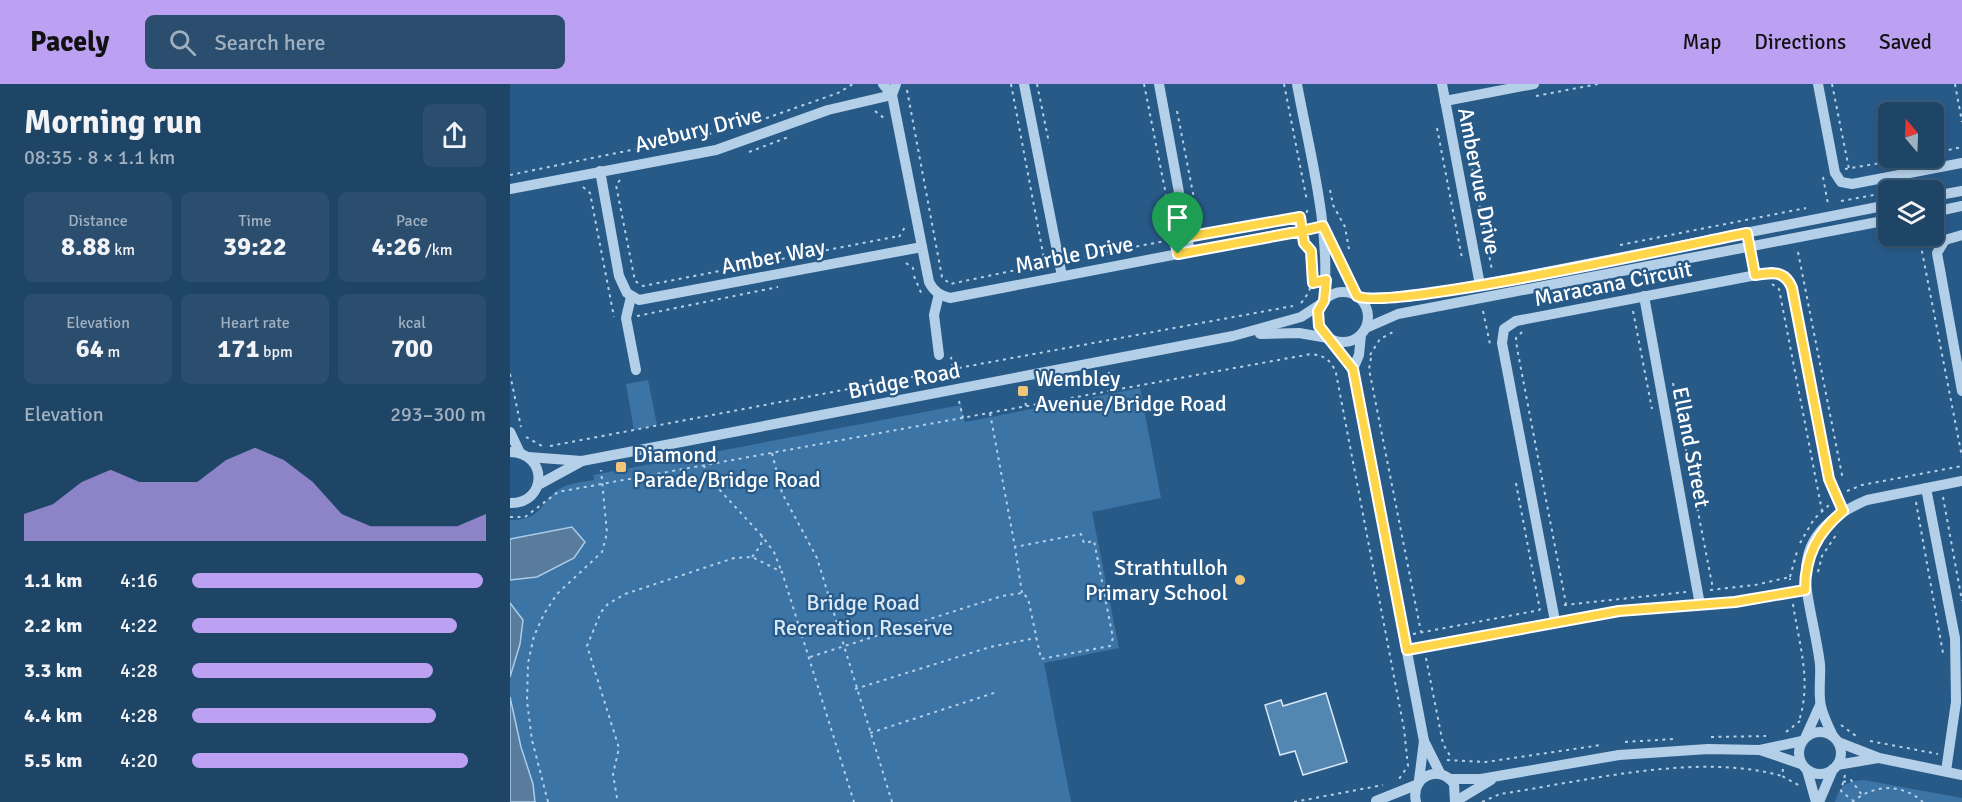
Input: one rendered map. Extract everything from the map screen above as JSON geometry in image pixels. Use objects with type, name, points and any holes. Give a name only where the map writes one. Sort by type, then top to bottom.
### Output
[{"type":"street","points":[[883,84],[891,95],[929,282],[939,294],[934,315],[944,351]]},
{"type":"street","points":[[891,95],[896,84]]},
{"type":"street","points":[[1024,84],[1062,276]]},
{"type":"street","points":[[1159,84],[1190,252]]},
{"type":"street","points":[[1297,84],[1323,226],[1326,280],[1318,311],[1319,326],[1353,369],[1424,741],[1440,773]]},
{"type":"street","name":"Ambervue Drive","points":[[1442,84],[1480,285]]},
{"type":"street","points":[[1445,101],[1534,84]]},
{"type":"street","points":[[1818,84],[1835,173],[1841,182],[1852,184],[1962,163]]},
{"type":"street","name":"Avebury Drive","points":[[510,189],[716,150],[828,110],[891,95]]},
{"type":"street","points":[[600,171],[619,276],[624,291],[632,297],[626,318],[636,370]]},
{"type":"street","points":[[1944,194],[1962,191]]},
{"type":"street","points":[[1944,210],[1962,206]]},
{"type":"street","points":[[1322,302],[1336,293],[1350,293],[1359,297],[1406,297],[1480,285],[1878,207]]},
{"type":"street","points":[[1329,339],[1347,342],[1398,314],[1878,222]]},
{"type":"street","points":[[1323,226],[1369,315],[1353,369]]},
{"type":"street","name":"Marble Drive","points":[[939,294],[950,298],[1323,226]]},
{"type":"street","points":[[1962,235],[1945,240],[1941,245],[1937,261],[1962,390]]},
{"type":"street","name":"Amber Way","points":[[632,297],[647,300],[922,247]]},
{"type":"street","name":"Maracana Circuit","points":[[1556,621],[1502,334],[1508,325],[1516,321],[1755,275],[1779,273],[1785,276],[1792,288],[1829,479],[1843,511]]},
{"type":"street","name":"Elland Street","points":[[1644,296],[1700,605]]},
{"type":"street","name":"Bridge Road","points":[[519,454],[582,461],[600,458],[1233,336],[1301,317],[1322,302]]},
{"type":"street","name":"Bridge Road","points":[[1233,336],[1278,332],[1329,339]]},
{"type":"street","points":[[510,432],[519,454],[537,469],[538,485]]},
{"type":"street","name":"Bridge Road","points":[[510,503],[528,498],[538,485],[582,461]]},
{"type":"street","points":[[1818,802],[1841,753],[1821,705],[1820,664],[1805,590],[1805,571],[1809,553],[1826,526],[1843,511],[1867,500],[1962,481]]},
{"type":"street","points":[[1926,488],[1955,638],[1956,702],[1946,771]]},
{"type":"street","points":[[1407,650],[1619,611],[1700,605],[1805,590]]},
{"type":"street","points":[[1818,802],[1798,752],[1821,705]]},
{"type":"street","points":[[1367,802],[1377,802],[1418,783],[1429,774],[1440,773],[1451,779],[1481,779],[1619,755],[1708,749],[1760,750],[1804,738],[1816,732],[1879,758],[1962,775]]},
{"type":"street","points":[[1416,802],[1424,741]]},
{"type":"street","points":[[1760,750],[1818,774],[1835,767],[1879,758]]},
{"type":"street","points":[[1455,801],[1496,776]]},
{"type":"street","points":[[1451,779],[1456,789],[1455,801]]},
{"type":"path","points":[[510,174],[738,128],[838,93],[853,84]]},
{"type":"path","points":[[1011,84],[1045,264],[1300,217],[1309,211],[1284,84]]},
{"type":"path","points":[[1144,84],[1178,254]]},
{"type":"path","points":[[1832,84],[1849,169]]},
{"type":"path","points":[[1955,84],[1962,122]]},
{"type":"path","points":[[1176,106],[1200,229],[1208,233]]},
{"type":"path","points":[[1461,110],[1492,270]]},
{"type":"path","points":[[866,113],[875,111],[884,118]]},
{"type":"path","points":[[1436,119],[1463,264]]},
{"type":"path","points":[[741,154],[797,134]]},
{"type":"path","points":[[1944,151],[1962,147]]},
{"type":"path","points":[[621,179],[616,185],[635,281],[643,286],[899,236],[905,228],[903,217]]},
{"type":"path","points":[[1329,183],[1333,206],[1345,227],[1350,256]]},
{"type":"path","points":[[582,187],[590,193],[615,320]]},
{"type":"path","points":[[1300,217],[1304,243],[1311,251],[1313,283],[1326,280]]},
{"type":"path","points":[[1745,220],[1747,233]]},
{"type":"path","points":[[899,236],[904,261],[913,268],[914,274]]},
{"type":"path","points":[[1920,246],[1962,456]]},
{"type":"path","points":[[1798,252],[1843,481]]},
{"type":"path","points":[[1755,275],[1758,287],[1772,284],[1779,289],[1822,511]]},
{"type":"path","points":[[626,318],[787,285]]},
{"type":"path","points":[[510,374],[523,435],[533,443],[544,447],[1298,305]]},
{"type":"path","points":[[1633,311],[1646,309]]},
{"type":"path","points":[[1531,330],[1522,332],[1516,338],[1516,348],[1566,605]]},
{"type":"path","points":[[944,351],[953,369],[963,418]]},
{"type":"path","points":[[510,517],[525,517],[558,492],[1311,354],[1323,356],[1333,364],[1404,729],[1408,766],[1399,780]]},
{"type":"path","points":[[1371,355],[1369,369],[1443,744],[1452,759]]},
{"type":"path","points":[[1671,374],[1713,590]]},
{"type":"path","points":[[1021,377],[1026,406]]},
{"type":"path","points":[[990,413],[1022,593],[1028,598],[1041,659],[1110,646],[1113,638],[1111,624],[1094,541],[1084,543],[1081,534],[1015,547]]},
{"type":"path","points":[[772,453],[782,492],[817,558],[855,689],[892,802]]},
{"type":"path","points":[[555,802],[548,801],[531,740],[527,701],[528,663],[534,636],[544,614],[558,594],[602,552],[607,532],[600,458]]},
{"type":"path","points":[[704,465],[706,475],[774,552],[854,802]]},
{"type":"path","points":[[1944,664],[1941,630],[1916,502],[1950,496]]},
{"type":"path","points":[[1943,497],[1962,601]]},
{"type":"path","points":[[1817,576],[1822,556],[1845,526]]},
{"type":"path","points":[[752,557],[761,545],[762,536]]},
{"type":"path","points":[[617,798],[613,774],[618,748],[587,645],[595,622],[608,604],[625,594],[734,558],[752,557],[782,572]]},
{"type":"path","points":[[809,657],[1002,596],[1022,593]]},
{"type":"path","points":[[1783,606],[1793,603]]},
{"type":"path","points":[[855,689],[990,647],[1036,639]]},
{"type":"path","points":[[870,733],[997,692]]},
{"type":"path","points":[[1937,754],[1938,744]]},
{"type":"path","points":[[1482,802],[1500,794],[1645,771],[1710,768],[1757,769],[1782,776]]},
{"type":"path","points":[[1843,782],[1851,780],[1862,795]]},
{"type":"path","points":[[1294,802],[1389,784]]},
{"type":"path","points":[[1852,802],[1862,795],[1886,787],[1910,792],[1923,802]]},
{"type":"green space","points":[[648,380],[657,425],[634,430],[626,384]]},
{"type":"green space","name":"Bridge Road Recreation Reserve","points":[[1140,388],[1161,498],[1092,512],[1119,648],[1044,663],[1071,802],[510,802],[510,520],[529,517],[561,488],[594,480],[593,475],[961,405],[965,422]]},
{"type":"green space","points":[[1864,780],[1962,798],[1962,802],[1835,802],[1845,785],[1853,781]]},
{"type":"shaded area","points":[[572,527],[585,542],[574,558],[537,577],[510,580],[510,539]]},
{"type":"shaded area","points":[[510,603],[523,620],[520,644],[510,677]]},
{"type":"shaded area","points":[[510,697],[521,747],[533,784],[535,802],[510,802]]},
{"type":"building","points":[[1326,693],[1347,762],[1303,775],[1295,751],[1280,755],[1265,705],[1281,700],[1283,706]]},
{"type":"place","name":"Wembley Avenue/Bridge Road","points":[[1023,391]]},
{"type":"place","name":"Diamond Parade/Bridge Road","points":[[621,467]]},
{"type":"place","name":"Strathtulloh Primary School","points":[[1240,580]]},
{"type":"route","points":[[1178,254],[1175,239],[1300,217],[1302,231],[1323,226],[1357,296],[1383,299],[1480,285],[1747,233],[1755,275],[1779,273],[1785,276],[1792,288],[1829,479],[1843,511],[1826,526],[1809,553],[1805,571],[1805,590],[1735,602],[1619,611],[1407,650],[1353,369],[1319,326],[1318,311],[1324,301],[1326,280],[1313,283],[1311,251],[1304,243],[1302,231],[1178,254]]}]
